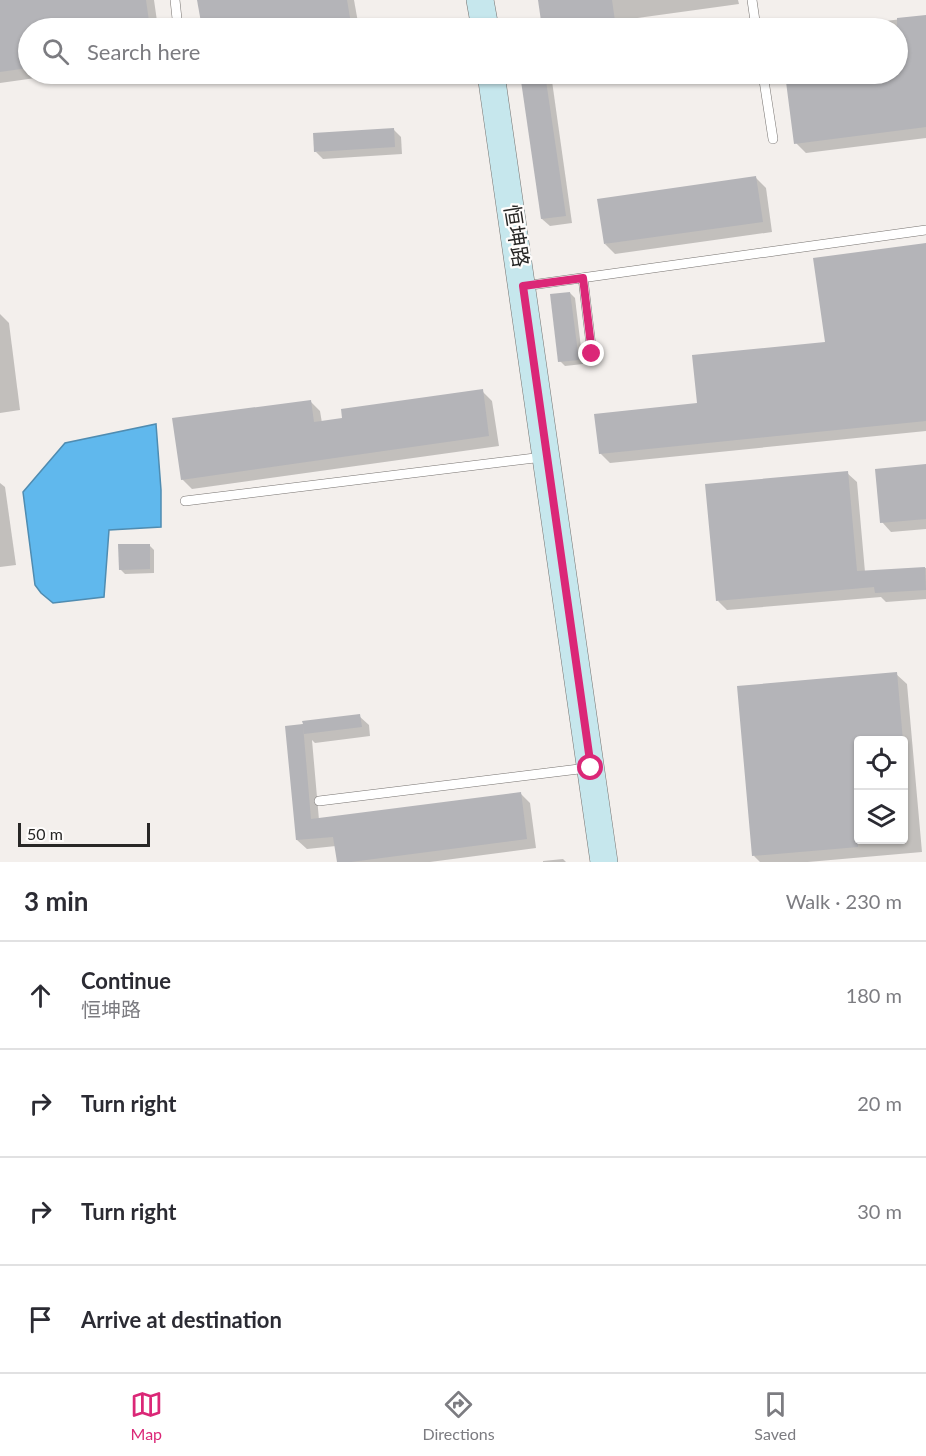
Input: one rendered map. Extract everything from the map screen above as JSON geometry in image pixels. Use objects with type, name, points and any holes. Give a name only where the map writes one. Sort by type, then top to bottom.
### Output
[{"type":"street","points":[[480,0],[483,18]]},
{"type":"street","name":"恒坤路","points":[[493,84],[604,862]]},
{"type":"lane","points":[[175,0],[177,18]]},
{"type":"lane","points":[[752,0],[755,18]]},
{"type":"lane","points":[[765,84],[773,139]]},
{"type":"lane","points":[[523,286],[926,230]]},
{"type":"lane","points":[[583,278],[592,354]]},
{"type":"lane","points":[[185,501],[547,456]]},
{"type":"lane","points":[[319,801],[591,768]]},
{"type":"water","points":[[156,424],[161,527],[109,530],[104,597],[53,603],[35,585],[23,492],[65,443]]},
{"type":"building","points":[[0,0],[146,0],[149,18],[18,18],[18,69],[0,72]]},
{"type":"building","points":[[197,0],[347,0],[350,18],[200,18]]},
{"type":"building","points":[[538,0],[612,0],[615,18],[541,18]]},
{"type":"building","points":[[926,15],[926,127],[794,144],[786,84],[908,84],[908,18],[897,18]]},
{"type":"building","points":[[521,84],[546,84],[566,216],[541,219]]},
{"type":"building","points":[[394,128],[395,147],[314,152],[313,133]]},
{"type":"building","points":[[756,176],[763,222],[604,244],[597,199]]},
{"type":"building","points":[[926,243],[926,421],[599,454],[594,414],[697,403],[692,355],[825,342],[813,258]]},
{"type":"building","points":[[570,292],[579,360],[558,362],[550,294]]},
{"type":"building","points":[[483,389],[489,436],[181,480],[172,418],[311,400],[314,422],[342,418],[341,409]]},
{"type":"building","points":[[926,464],[926,519],[880,523],[875,469]]},
{"type":"building","points":[[848,471],[857,571],[925,567],[926,590],[875,593],[874,587],[716,601],[705,484]]},
{"type":"building","points":[[118,544],[150,544],[150,569],[119,570]]},
{"type":"building","points":[[897,672],[903,736],[854,736],[854,844],[858,844],[858,847],[752,856],[737,686]]},
{"type":"building","points":[[360,714],[362,727],[304,734],[303,725],[311,819],[521,792],[527,839],[351,862],[337,862],[333,837],[296,840],[285,726],[303,724],[302,721]]},
{"type":"route","points":[[591,768],[523,286],[583,278],[592,354]]}]
